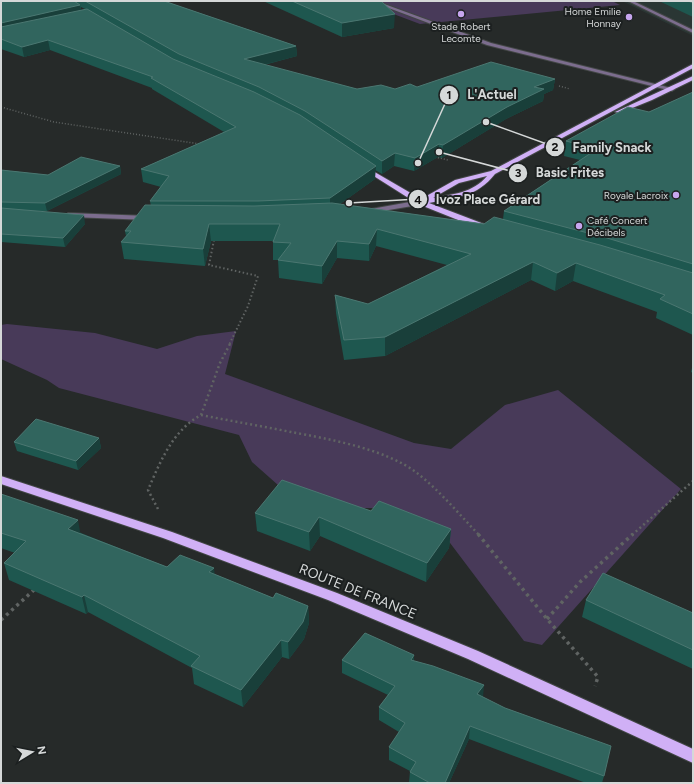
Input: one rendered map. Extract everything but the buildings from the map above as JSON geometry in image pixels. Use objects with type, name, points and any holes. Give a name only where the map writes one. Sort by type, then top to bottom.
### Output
[{"type":"main road","points":[[421,202],[457,181],[493,173],[599,117],[622,102],[693,66]]},
{"type":"main road","points":[[599,117],[626,109],[693,78]]},
{"type":"main road","points":[[362,166],[421,202],[486,227]]},
{"type":"main road","points":[[421,202],[466,194],[485,185],[493,173]]},
{"type":"main road","name":"ROUTE DE FRANCE","points":[[1,480],[216,551],[439,641],[588,707],[693,756]]},
{"type":"street","points":[[372,1],[489,44],[672,89]]},
{"type":"street","points":[[630,1],[693,32]]},
{"type":"street","points":[[362,212],[393,208],[421,202]]},
{"type":"street","points":[[61,215],[159,219]]},
{"type":"path","points":[[559,86],[570,89]]},
{"type":"path","points":[[1,107],[54,122],[206,146]]},
{"type":"path","points":[[432,155],[431,156],[448,160]]},
{"type":"path","points":[[201,414],[220,363],[248,306],[258,276],[209,265],[212,243],[215,237]]},
{"type":"path","points":[[146,527],[159,511],[148,490],[157,469],[174,439],[194,417],[201,414],[321,438],[361,448],[394,460],[416,472],[438,491],[492,550],[547,619],[584,661]]},
{"type":"path","points":[[547,619],[580,582],[693,481]]},
{"type":"path","points":[[1,620],[40,584]]},
{"type":"shaded area","name":"Stade Robert Lecomte","points":[[359,1],[612,1],[620,5],[420,24]]},
{"type":"shaded area","points":[[622,1],[693,1],[693,36]]},
{"type":"shaded area","points":[[7,324],[95,333],[157,349],[197,336],[236,331],[225,374],[414,443],[451,449],[505,405],[558,390],[681,489],[542,645],[524,641],[435,523],[378,508],[330,508],[278,485],[252,462],[239,435],[59,388],[47,380],[1,359],[1,325]]},
{"type":"place","name":"Stade Robert Lecomte","points":[[461,14]]},
{"type":"place","name":"Home Emilie Honnay","points":[[629,17]]},
{"type":"place","name":"Family Snack","points":[[486,122]]},
{"type":"place","name":"Basic Frites","points":[[439,152]]},
{"type":"place","name":"L'Actuel","points":[[418,163]]},
{"type":"place","name":"Royale Lacroix","points":[[676,195]]},
{"type":"place","name":"Ivoz Place Gérard","points":[[349,203]]},
{"type":"place","name":"Café Concert Décibels","points":[[579,226]]}]
